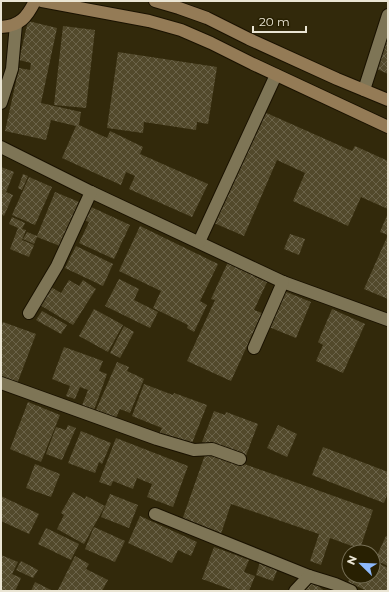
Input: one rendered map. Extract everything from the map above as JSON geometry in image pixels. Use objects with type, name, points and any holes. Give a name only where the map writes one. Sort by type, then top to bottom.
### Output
[{"type":"main road","points":[[1,27],[16,24],[29,14],[34,1]]},
{"type":"main road","points":[[42,1],[142,20],[181,30],[388,127]]},
{"type":"main road","points":[[155,1],[207,18],[249,39],[388,100]]},
{"type":"street","points":[[364,90],[388,15]]},
{"type":"street","points":[[1,103],[12,69],[16,24]]},
{"type":"street","points":[[199,242],[276,74]]},
{"type":"street","points":[[1,147],[91,192],[283,282],[388,320]]},
{"type":"street","points":[[29,313],[57,266],[91,192]]},
{"type":"street","points":[[254,348],[283,282]]},
{"type":"street","points":[[1,383],[157,439],[194,450],[212,449],[240,459]]},
{"type":"street","points":[[155,514],[309,576],[335,584],[351,591]]},
{"type":"street","points":[[295,591],[309,576]]},
{"type":"building","points":[[28,21],[57,28],[41,103],[81,112],[79,125],[107,138],[110,131],[143,147],[140,154],[208,184],[192,217],[129,189],[135,176],[126,172],[121,185],[62,158],[76,126],[51,120],[46,140],[5,131],[19,68],[30,70],[31,63],[19,60]]},
{"type":"building","points":[[63,26],[95,30],[86,108],[54,105]]},
{"type":"building","points":[[386,40],[388,41],[388,74],[375,68]]},
{"type":"building","points":[[118,52],[217,67],[208,124],[197,122],[196,130],[144,122],[143,133],[107,128]]},
{"type":"building","points":[[262,111],[352,151],[355,146],[388,161],[388,209],[361,197],[348,226],[293,201],[305,173],[277,160],[244,236],[214,223]]},
{"type":"building","points":[[1,167],[14,172],[6,192],[13,195],[4,216],[1,214]]},
{"type":"building","points":[[23,174],[28,176],[22,190],[18,188]]},
{"type":"building","points":[[29,177],[52,187],[35,225],[12,215]]},
{"type":"building","points":[[55,192],[79,202],[60,246],[37,237],[34,244],[23,239],[27,232],[37,236]]},
{"type":"building","points":[[89,206],[130,225],[114,259],[79,243],[89,222],[83,220]]},
{"type":"building","points":[[388,213],[388,235],[380,232]]},
{"type":"building","points":[[12,217],[25,223],[22,229],[26,230],[22,240],[34,245],[29,257],[10,249],[18,228],[9,224]]},
{"type":"building","points":[[140,226],[218,264],[200,301],[207,305],[194,332],[187,328],[188,325],[153,308],[161,291],[119,271]]},
{"type":"building","points":[[290,234],[305,239],[299,255],[284,249]]},
{"type":"building","points":[[388,235],[388,299],[364,289]]},
{"type":"building","points":[[76,246],[113,264],[103,286],[65,268]]},
{"type":"building","points":[[228,262],[268,280],[254,310],[262,313],[231,381],[187,361],[215,300],[211,299]]},
{"type":"building","points":[[119,279],[139,289],[134,300],[158,312],[150,328],[105,306]]},
{"type":"building","points":[[69,280],[79,286],[83,280],[96,289],[73,325],[40,305],[51,287],[61,293]]},
{"type":"building","points":[[284,291],[311,302],[296,338],[269,327]]},
{"type":"building","points":[[94,309],[123,325],[108,352],[79,336]]},
{"type":"building","points":[[332,309],[365,324],[343,373],[316,361],[323,345],[318,342]]},
{"type":"building","points":[[42,311],[67,325],[61,334],[36,320]]},
{"type":"building","points":[[3,322],[36,334],[17,384],[1,378],[1,327]]},
{"type":"building","points":[[124,326],[134,332],[120,358],[110,353]]},
{"type":"building","points":[[64,347],[103,361],[99,371],[107,374],[93,413],[81,408],[88,390],[80,387],[75,399],[66,396],[70,386],[52,379]]},
{"type":"building","points":[[117,362],[129,367],[127,371],[144,379],[130,413],[120,409],[116,418],[96,410]]},
{"type":"building","points":[[144,384],[173,395],[174,393],[207,405],[191,446],[159,434],[162,428],[132,416]]},
{"type":"building","points":[[28,402],[60,415],[41,462],[10,449]]},
{"type":"building","points":[[214,411],[225,415],[226,412],[258,424],[245,458],[202,442]]},
{"type":"building","points":[[68,425],[76,428],[62,460],[46,454],[56,427],[66,430]]},
{"type":"building","points":[[278,425],[297,434],[287,457],[267,448]]},
{"type":"building","points":[[81,431],[111,443],[102,464],[99,462],[95,473],[68,463]]},
{"type":"building","points":[[116,438],[188,466],[173,507],[147,497],[152,484],[137,478],[133,489],[113,481],[111,486],[99,482]]},
{"type":"building","points":[[323,447],[388,472],[388,493],[384,503],[312,475]]},
{"type":"building","points":[[206,452],[373,510],[362,544],[346,544],[330,538],[321,565],[310,561],[319,534],[231,504],[220,537],[181,523]]},
{"type":"building","points":[[35,464],[60,474],[51,497],[26,488]]},
{"type":"building","points":[[73,492],[85,499],[86,496],[105,506],[84,544],[57,529],[64,515],[61,513]]},
{"type":"building","points":[[110,494],[138,505],[129,528],[101,517]]},
{"type":"building","points":[[1,496],[39,514],[29,534],[1,521]]},
{"type":"building","points":[[140,516],[197,542],[191,556],[178,550],[172,563],[128,543]]},
{"type":"building","points":[[94,527],[125,541],[115,562],[85,549]]},
{"type":"building","points":[[46,528],[79,544],[71,560],[38,544]]},
{"type":"building","points":[[386,536],[388,537],[388,566],[381,563],[381,547]]},
{"type":"building","points":[[214,547],[249,560],[244,572],[255,576],[249,591],[235,591],[202,579]]},
{"type":"building","points":[[1,555],[18,562],[12,574],[21,578],[15,591],[1,591]]},
{"type":"building","points":[[75,556],[89,564],[86,569],[108,580],[102,591],[58,590]]},
{"type":"building","points":[[21,561],[38,570],[33,578],[16,570]]},
{"type":"building","points":[[260,562],[278,568],[273,581],[256,575]]},
{"type":"building","points":[[381,564],[388,568],[388,591],[367,591],[352,584],[381,584]]},
{"type":"building","points":[[313,581],[324,591],[307,591],[306,590]]},
{"type":"building","points":[[35,582],[53,591],[31,591]]}]
